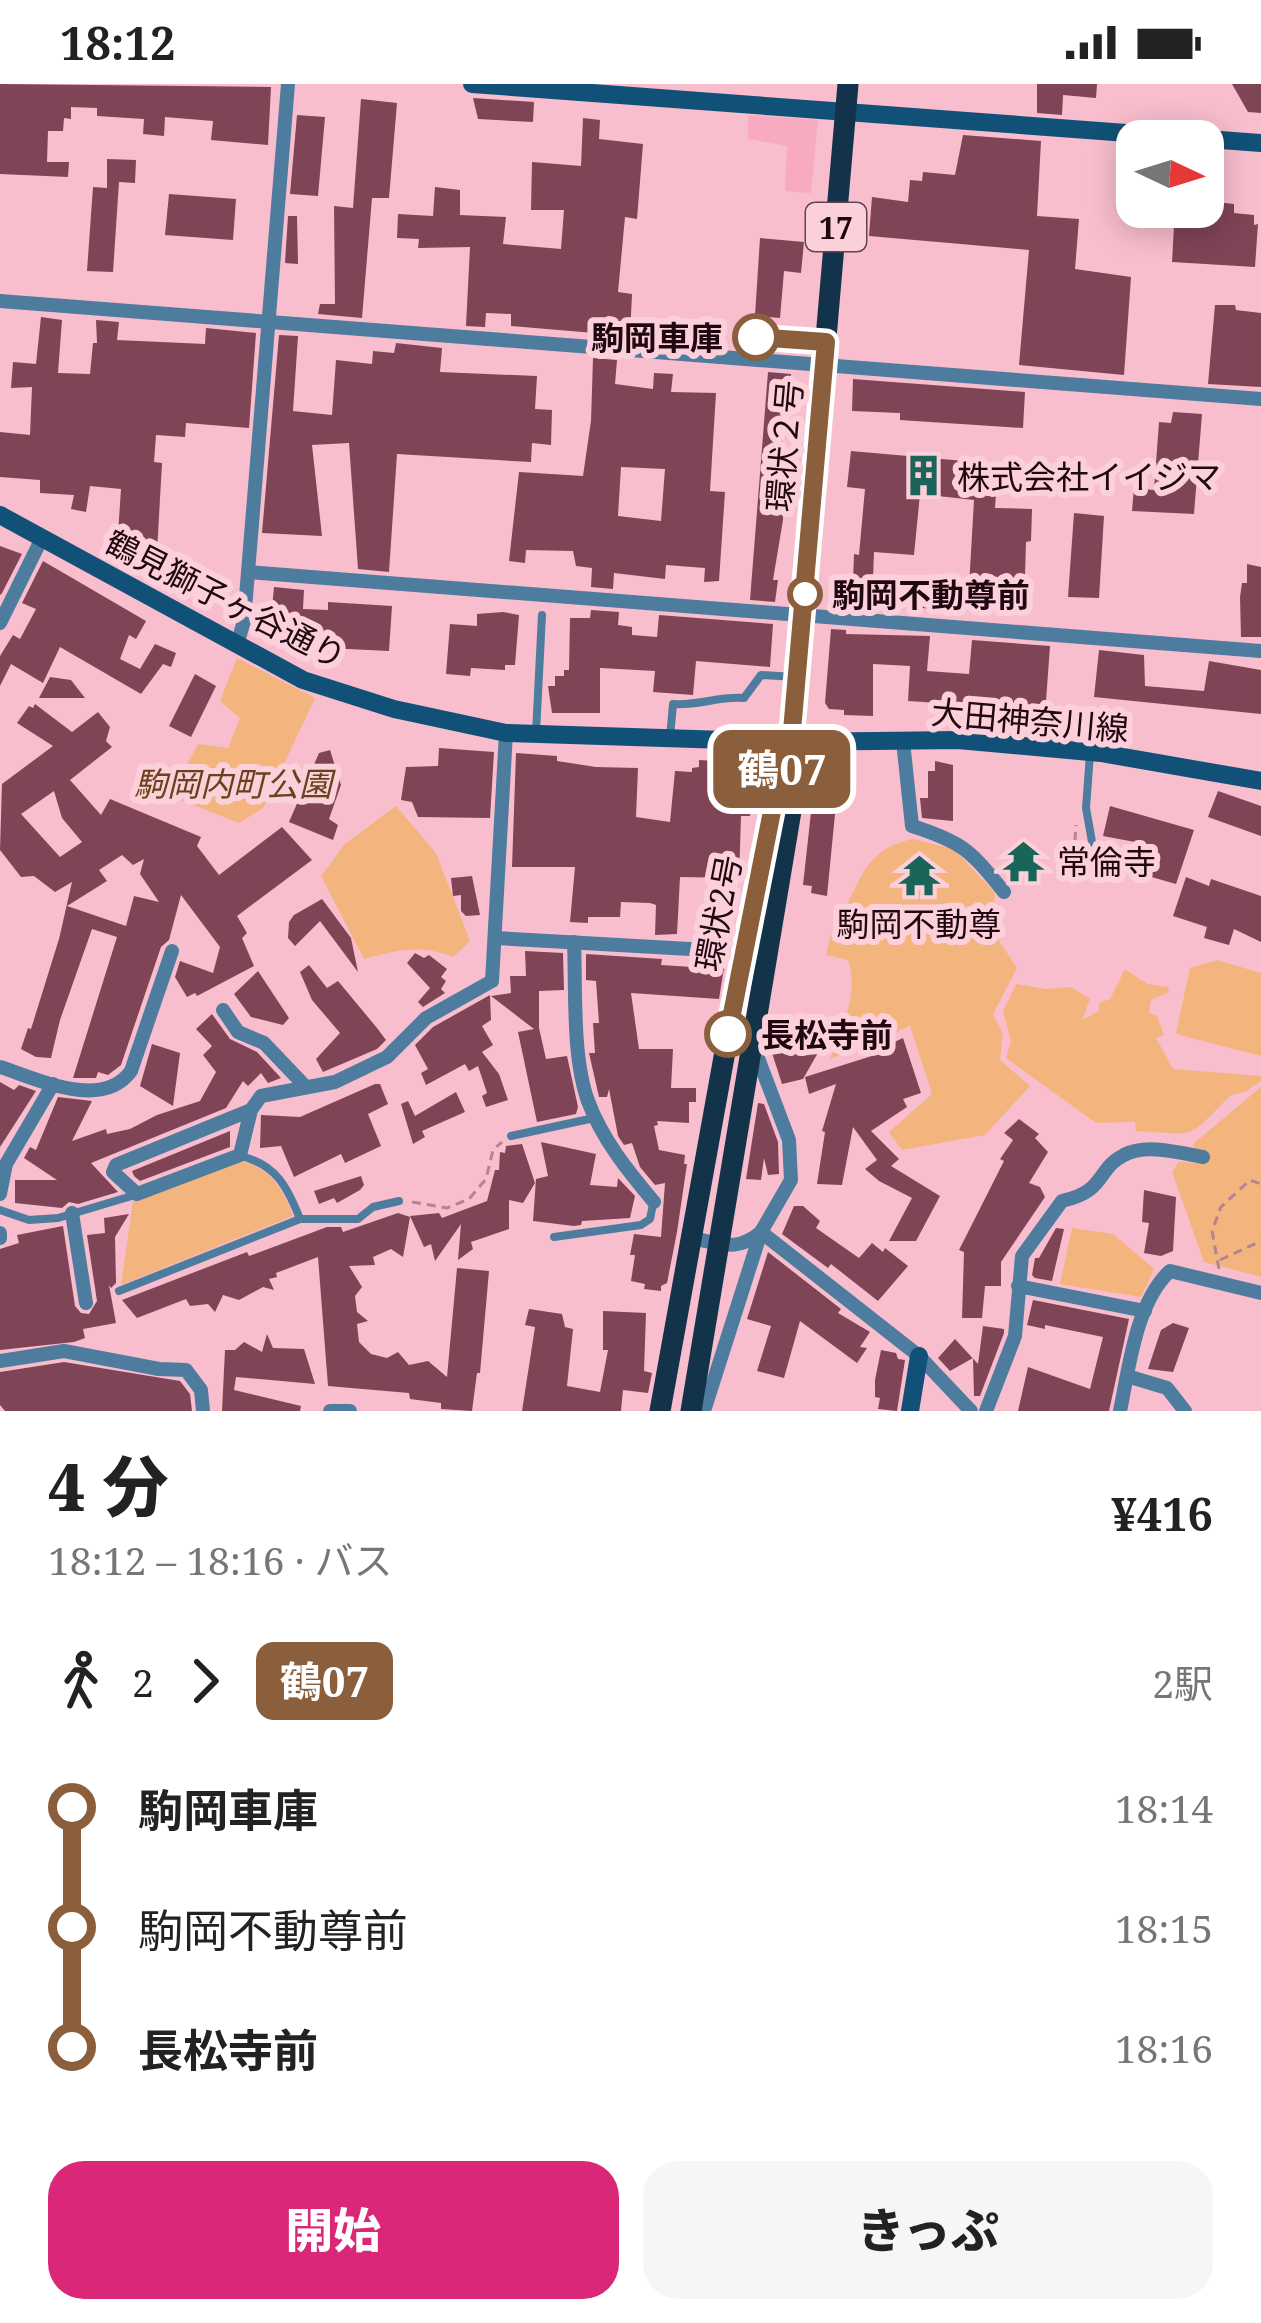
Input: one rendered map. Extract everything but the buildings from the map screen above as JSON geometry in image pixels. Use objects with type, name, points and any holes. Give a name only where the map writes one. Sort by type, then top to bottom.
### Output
[{"type":"main road","points":[[472,84],[1261,143]]},
{"type":"main road","name":"環状２号","points":[[791,742],[848,84]]},
{"type":"main road","name":"鶴見獅子ヶ谷通り","points":[[0,515],[303,680],[394,710],[506,734],[791,742]]},
{"type":"main road","name":"大田神奈川線","points":[[791,742],[958,740],[1090,752],[1261,781]]},
{"type":"main road","name":"環状2号","points":[[660,1411],[743,952],[777,786],[791,742]]},
{"type":"main road","name":"環状2号","points":[[691,1411],[794,793],[791,742]]},
{"type":"main road","points":[[910,1411],[920,1356]]},
{"type":"street","points":[[237,645],[243,632],[287,84]]},
{"type":"street","points":[[0,302],[268,322],[826,352],[1261,399]]},
{"type":"street","points":[[0,623],[42,538]]},
{"type":"street","points":[[248,572],[1261,651]]},
{"type":"street","points":[[251,1111],[116,1165],[113,1172],[136,1194],[239,1155],[251,1111],[261,1096],[335,1082],[387,1057],[426,1018],[492,981],[506,734]]},
{"type":"street","points":[[904,741],[912,826],[956,840],[1004,892]]},
{"type":"street","points":[[496,938],[743,952]]},
{"type":"street","points":[[574,942],[585,1095],[620,1160],[653,1202]]},
{"type":"street","points":[[0,1067],[53,1084],[106,1090],[123,1082],[131,1072],[172,951]]},
{"type":"street","points":[[223,1010],[238,1032],[264,1043],[305,1086]]},
{"type":"street","points":[[704,1411],[761,1232],[791,1180],[789,1140],[753,1046]]},
{"type":"street","points":[[0,1194],[6,1164],[53,1084]]},
{"type":"street","points":[[986,1411],[1015,1336],[1022,1256],[1062,1202],[1087,1196],[1123,1155],[1160,1149],[1203,1157]]},
{"type":"street","points":[[72,1214],[86,1303]]},
{"type":"street","points":[[690,1238],[746,1245],[761,1232]]},
{"type":"street","points":[[761,1232],[920,1356],[970,1411]]},
{"type":"street","points":[[1120,1411],[1145,1311],[1170,1271],[1261,1293]]},
{"type":"street","points":[[1018,1286],[1145,1311]]},
{"type":"street","points":[[0,1361],[64,1351],[186,1370],[201,1390],[202,1411]]},
{"type":"street","points":[[1127,1376],[1167,1388],[1185,1411]]},
{"type":"street","points":[[330,1411],[350,1411]]},
{"type":"lane","points":[[754,337],[826,352]]},
{"type":"lane","points":[[536,735],[542,615]]},
{"type":"lane","points":[[670,739],[673,704],[699,706],[716,696],[744,698],[761,675],[798,677]]},
{"type":"lane","points":[[1090,752],[1086,808],[1094,853],[1119,872]]},
{"type":"lane","points":[[511,1136],[595,1118]]},
{"type":"lane","points":[[239,1155],[266,1162],[290,1192],[300,1219]]},
{"type":"lane","points":[[0,1210],[29,1220],[72,1214],[136,1194]]},
{"type":"lane","points":[[119,1292],[300,1219],[358,1219],[373,1207],[399,1201]]},
{"type":"lane","points":[[554,1237],[641,1225],[650,1220],[653,1202]]},
{"type":"path","points":[[417,1202],[447,1208],[469,1199],[486,1179],[499,1144]]},
{"type":"path","points":[[1217,1283],[1220,1260],[1212,1231],[1221,1207],[1250,1180],[1261,1184]]},
{"type":"path","points":[[1220,1260],[1261,1241]]},
{"type":"shaded area","points":[[748,115],[818,120],[811,193],[785,191],[787,146],[748,139]]},
{"type":"green space","name":"駒岡内町公園","points":[[237,658],[315,698],[263,808],[239,823],[170,796],[198,744],[228,748],[240,718],[220,701]]},
{"type":"green space","points":[[396,806],[436,853],[470,941],[453,957],[409,950],[364,959],[321,876],[345,844]]},
{"type":"green space","points":[[912,839],[954,849],[995,893],[991,929],[1017,968],[993,1014],[1003,1034],[1000,1060],[1030,1086],[985,1135],[902,1150],[889,1132],[932,1094],[910,1026],[830,1059],[852,984],[848,960],[827,955],[834,928],[871,862],[887,848]]},
{"type":"green space","points":[[1217,960],[1261,973],[1261,1056],[1176,1034],[1190,968]]},
{"type":"green space","points":[[1125,969],[1147,984],[1168,987],[1169,992],[1151,1000],[1149,1012],[1157,1016],[1164,1035],[1156,1038],[1173,1069],[1261,1076],[1261,1081],[1231,1095],[1191,1131],[1136,1131],[1135,1122],[1096,1123],[1006,1058],[1011,1041],[1003,1011],[1016,984],[1071,987],[1090,999],[1082,1020],[1110,999]]},
{"type":"green space","points":[[1261,1087],[1261,1277],[1204,1262],[1172,1172],[1179,1162],[1202,1163],[1193,1144]]},
{"type":"green space","points":[[239,1160],[274,1180],[293,1216],[121,1285],[133,1201]]},
{"type":"green space","points":[[1072,1228],[1113,1234],[1154,1269],[1141,1297],[1060,1284]]},
{"type":"bus line","name":"鶴07","points":[[728,1034],[777,786],[791,742],[826,342],[756,337]]},
{"type":"place","name":"駒岡車庫","points":[[756,337]]},
{"type":"place","name":"株式会社イイジマ","points":[[923,476]]},
{"type":"place","name":"駒岡不動尊前","points":[[805,594]]},
{"type":"place","name":"常倫寺","points":[[1023,861]]},
{"type":"place","name":"駒岡不動尊","points":[[919,875]]},
{"type":"place","name":"長松寺前","points":[[728,1034]]}]
